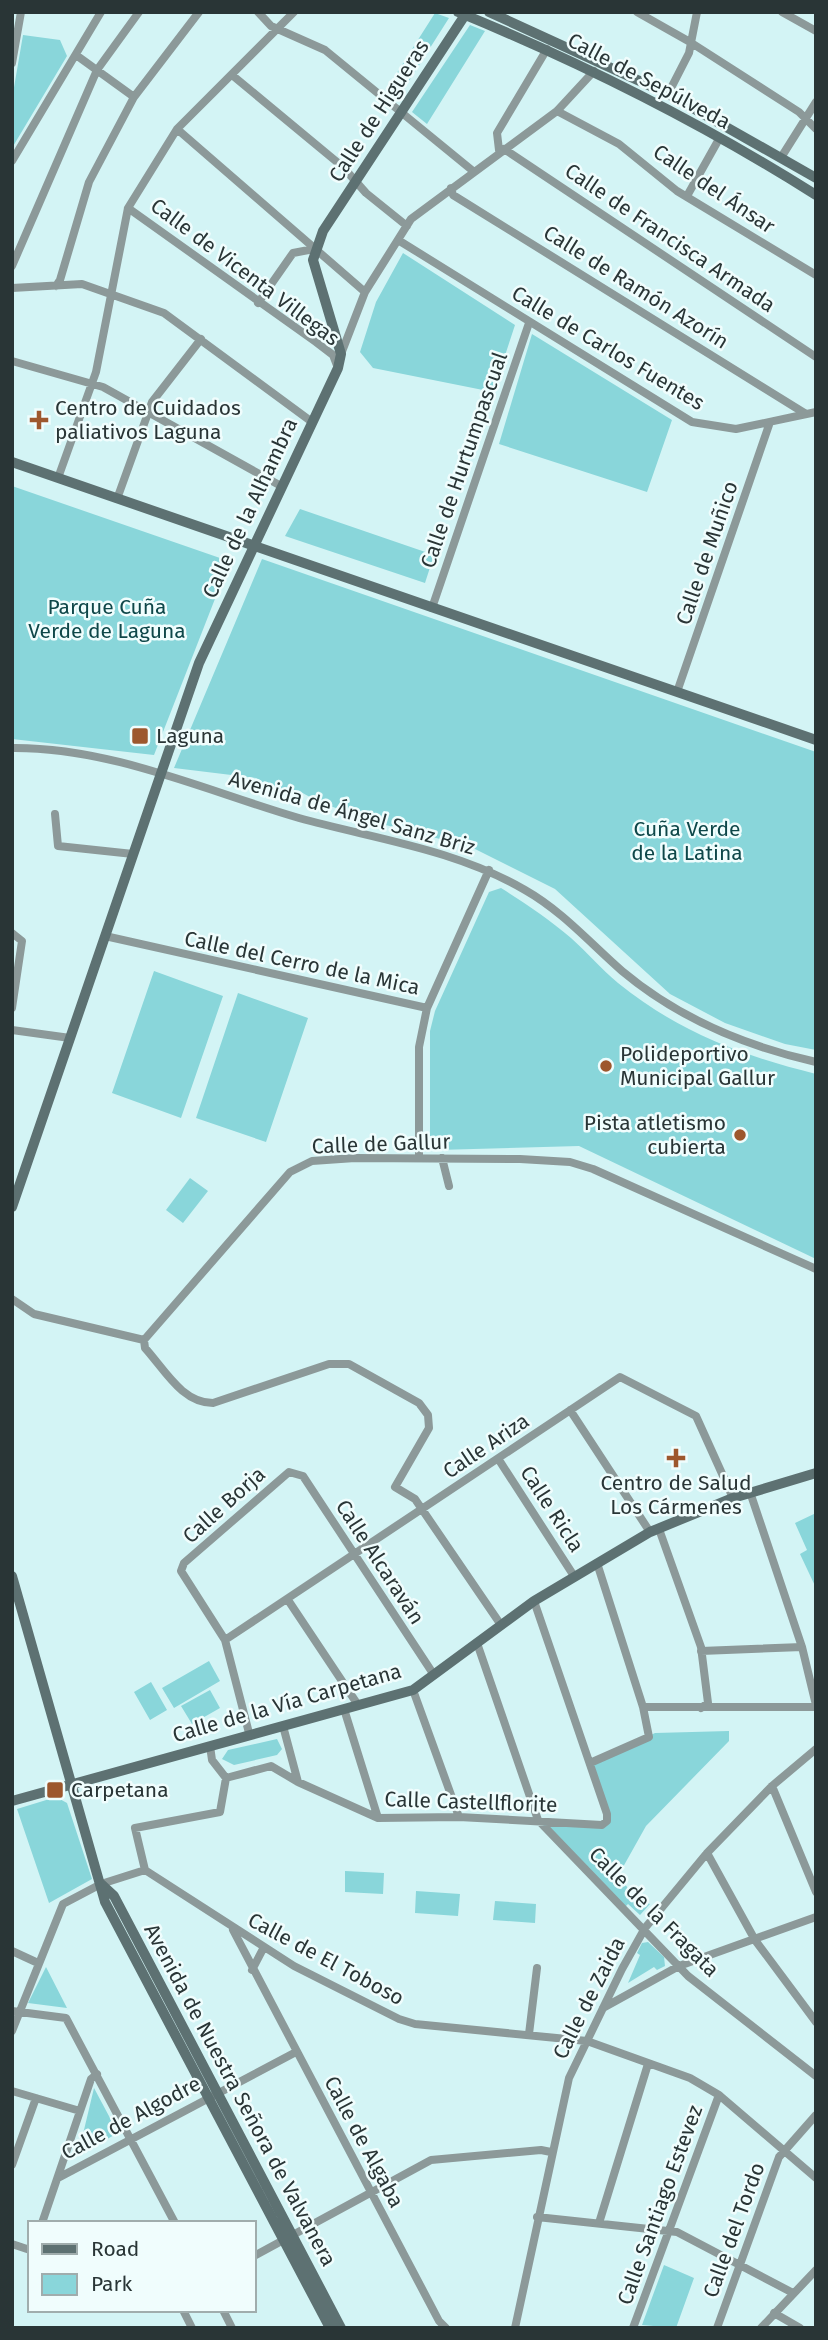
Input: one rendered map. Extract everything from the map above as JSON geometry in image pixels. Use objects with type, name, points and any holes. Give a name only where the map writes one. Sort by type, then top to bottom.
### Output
[{"type":"street","points":[[12,63],[21,12]]},
{"type":"street","points":[[12,161],[101,12]]},
{"type":"street","points":[[12,266],[97,70],[139,12]]},
{"type":"street","points":[[56,286],[89,182],[134,97],[199,12]]},
{"type":"street","points":[[258,12],[271,26],[325,50],[473,171]]},
{"type":"street","points":[[58,478],[92,383],[128,208],[177,129],[279,30],[294,12]]},
{"type":"street","name":"Calle de Sepúlveda","points":[[458,12],[492,18],[668,94],[782,156],[816,178]]},
{"type":"street","name":"Calle de Higueras","points":[[314,249],[401,110],[467,12]]},
{"type":"street","points":[[637,12],[690,41],[799,112],[816,129]]},
{"type":"street","points":[[668,94],[689,53],[696,12]]},
{"type":"street","points":[[782,12],[816,31]]},
{"type":"street","name":"Calle de Sepúlveda","points":[[492,18],[719,139],[816,195]]},
{"type":"street","points":[[502,149],[498,133],[547,49]]},
{"type":"street","points":[[76,55],[134,97]]},
{"type":"street","name":"Calle de la Alhambra","points":[[12,1206],[199,663],[338,368],[365,292],[411,219],[556,111],[594,71]]},
{"type":"street","points":[[232,75],[407,226]]},
{"type":"street","points":[[782,156],[816,102]]},
{"type":"street","name":"Calle del Ánsar","points":[[556,111],[619,144],[687,196],[816,275]]},
{"type":"street","points":[[177,129],[365,292]]},
{"type":"street","points":[[687,196],[719,139]]},
{"type":"street","name":"Calle de Francisca Armada","points":[[502,149],[816,357]]},
{"type":"street","name":"Calle de Ramón Azorín","points":[[451,188],[453,195],[811,413]]},
{"type":"street","name":"Calle de Vicenta Villegas","points":[[128,208],[333,355],[338,368]]},
{"type":"street","name":"Calle de Carlos Fuentes","points":[[398,240],[528,323],[692,422],[721,429],[769,425],[811,413]]},
{"type":"street","points":[[258,303],[293,253],[314,249]]},
{"type":"street","points":[[314,249],[313,260],[341,354]]},
{"type":"street","points":[[12,288],[82,284],[164,313],[312,422]]},
{"type":"street","name":"Calle de Hurtumpascual","points":[[432,608],[528,323]]},
{"type":"street","points":[[117,499],[147,412],[201,338]]},
{"type":"street","points":[[12,361],[92,383],[281,486]]},
{"type":"street","name":"Calle de Muñico","points":[[677,692],[769,425]]},
{"type":"street","points":[[12,462],[816,740]]},
{"type":"street","name":"Avenida de Ángel Sanz Briz","points":[[12,748],[102,758],[302,818],[446,855],[489,870],[527,891],[557,912],[622,971],[664,1003],[714,1030],[775,1053],[816,1062]]},
{"type":"street","points":[[55,814],[58,846],[132,854]]},
{"type":"street","points":[[427,1008],[489,870]]},
{"type":"street","points":[[12,933],[22,941],[12,1008]]},
{"type":"street","name":"Calle del Cerro de la Mica","points":[[104,936],[427,1008],[419,1047],[419,1158]]},
{"type":"street","points":[[12,1030],[70,1038]]},
{"type":"street","points":[[442,1158],[449,1186]]},
{"type":"street","name":"Calle de Gallur","points":[[144,1340],[290,1172],[312,1161],[442,1158],[570,1163],[593,1169],[816,1269]]},
{"type":"street","points":[[12,1299],[34,1314],[144,1340],[145,1348],[186,1397],[199,1403],[213,1403],[329,1364],[349,1364],[419,1403],[428,1415],[429,1428],[395,1487],[415,1499],[501,1625]]},
{"type":"street","name":"Calle Ariza","points":[[225,1640],[620,1377],[695,1416],[733,1498]]},
{"type":"street","points":[[570,1410],[654,1531],[701,1651],[708,1703],[701,1708]]},
{"type":"street","name":"Calle Ricla","points":[[499,1460],[574,1576]]},
{"type":"street","name":"Calle Alcaraván","points":[[295,1472],[303,1476],[353,1556],[434,1675]]},
{"type":"street","name":"Calle Borja","points":[[225,1640],[181,1571],[184,1563],[283,1476],[295,1472]]},
{"type":"street","name":"Calle de la Vía Carpetana","points":[[12,1801],[249,1733],[412,1690],[534,1601],[654,1531],[733,1498],[816,1473]]},
{"type":"street","points":[[643,1707],[816,1706],[802,1647],[750,1492]]},
{"type":"street","points":[[534,1601],[590,1763],[649,1737],[643,1707],[597,1563]]},
{"type":"street","name":"Avenida de Nuestra Señora de Valvanera","points":[[12,1576],[101,1884],[114,1896],[212,2095],[288,2238],[341,2328]]},
{"type":"street","points":[[288,1600],[358,1705]]},
{"type":"street","points":[[225,1640],[249,1733]]},
{"type":"street","points":[[477,1643],[538,1820]]},
{"type":"street","points":[[701,1651],[802,1647]]},
{"type":"street","points":[[412,1690],[459,1817]]},
{"type":"street","points":[[344,1709],[378,1818]]},
{"type":"street","points":[[282,1726],[298,1782]]},
{"type":"street","points":[[12,2031],[15,2011],[63,1904],[101,1884],[145,1870],[135,1828],[219,1812],[226,1778],[212,1760],[210,1746]]},
{"type":"street","name":"Calle de Zaida","points":[[515,2328],[569,2078],[603,2008],[645,1928],[707,1853],[772,1786],[816,1749]]},
{"type":"street","points":[[226,1778],[271,1766],[284,1761],[290,1754]]},
{"type":"street","name":"Calle Castellflorite","points":[[271,1766],[298,1782],[378,1818],[459,1817],[601,1825],[607,1821],[590,1763]]},
{"type":"street","points":[[772,1786],[816,1892]]},
{"type":"street","name":"Calle de la Fragata","points":[[538,1820],[679,1966],[816,2076]]},
{"type":"street","points":[[707,1853],[755,1940],[816,2022]]},
{"type":"street","name":"Calle de El Toboso","points":[[145,1870],[264,1947],[399,2019],[415,2024],[587,2040],[705,2084],[816,2178]]},
{"type":"street","points":[[603,2008],[679,1966],[816,1917]]},
{"type":"street","name":"Calle de Algaba","points":[[233,1928],[252,1970],[439,2321],[446,2328]]},
{"type":"street","points":[[252,1970],[264,1947]]},
{"type":"street","points":[[12,1951],[38,1963]]},
{"type":"street","points":[[529,2034],[537,1968]]},
{"type":"street","points":[[15,2011],[66,2018],[174,2221]]},
{"type":"street","name":"Calle de Algodre","points":[[58,2178],[129,2138],[296,2052]]},
{"type":"street","points":[[599,2223],[648,2064]]},
{"type":"street","points":[[43,2221],[91,2079],[97,2074]]},
{"type":"street","points":[[12,2091],[80,2111]]},
{"type":"street","name":"Calle Santiago Estevez","points":[[633,2328],[719,2095]]},
{"type":"street","points":[[12,2165],[36,2098]]},
{"type":"street","name":"Calle del Tordo","points":[[717,2328],[779,2157],[816,2115]]},
{"type":"street","points":[[256,2255],[431,2160],[529,2151],[551,2152]]},
{"type":"street","points":[[537,2217],[677,2232],[793,2293]]},
{"type":"street","name":"Avenida de Nuestra Señora de Valvanera","points":[[288,2238],[330,2328]]},
{"type":"street","points":[[761,2328],[816,2270]]},
{"type":"street","points":[[184,2312],[192,2328]]},
{"type":"street","points":[[224,2312],[232,2328]]},
{"type":"street","points":[[774,2313],[800,2328]]},
{"type":"green space","points":[[435,13],[449,18],[397,100],[386,90]]},
{"type":"green space","points":[[470,25],[485,31],[427,124],[412,112]]},
{"type":"green space","points":[[23,35],[60,40],[67,56],[12,148],[12,99]]},
{"type":"green space","points":[[403,253],[515,325],[493,392],[373,368],[360,352],[376,302]]},
{"type":"green space","points":[[532,334],[672,420],[647,492],[499,444]]},
{"type":"green space","name":"Parque Cuña Verde de Laguna","points":[[12,486],[220,558],[220,586],[154,755],[12,739]]},
{"type":"green space","points":[[300,509],[434,555],[425,583],[285,536]]},
{"type":"green space","name":"Cuña Verde de la Latina","points":[[262,559],[816,752],[816,1050],[785,1044],[725,1023],[670,994],[555,889],[471,847],[378,823],[319,802],[299,791],[274,790],[256,778],[174,768]]},
{"type":"green space","name":"Polideportivo Municipal Gallur","points":[[501,888],[554,924],[618,983],[664,1015],[736,1050],[816,1074],[816,1259],[579,1146],[437,1150],[430,1144],[430,1031],[435,1011],[489,892]]},
{"type":"green space","points":[[154,971],[223,996],[181,1118],[112,1093]]},
{"type":"green space","points":[[238,993],[308,1018],[266,1142],[196,1118]]},
{"type":"green space","points":[[190,1178],[208,1191],[183,1223],[166,1210]]},
{"type":"green space","points":[[816,1513],[816,1588],[800,1554],[807,1550],[795,1523]]},
{"type":"green space","points":[[209,1661],[220,1681],[174,1708],[162,1688]]},
{"type":"green space","points":[[151,1682],[167,1710],[150,1720],[134,1692]]},
{"type":"green space","points":[[210,1690],[220,1708],[192,1724],[181,1706]]},
{"type":"green space","points":[[729,1731],[729,1741],[646,1826],[618,1876],[637,1899],[650,1904],[640,1915],[628,1904],[625,1907],[538,1820],[602,1825],[607,1821],[590,1763],[655,1733]]},
{"type":"green space","points":[[277,1739],[282,1749],[277,1755],[234,1765],[222,1759],[228,1750]]},
{"type":"green space","points":[[56,1797],[67,1803],[92,1879],[49,1903],[17,1809]]},
{"type":"green space","points":[[345,1871],[384,1873],[383,1894],[345,1892]]},
{"type":"green space","points":[[416,1891],[460,1894],[458,1916],[415,1913]]},
{"type":"green space","points":[[495,1901],[536,1904],[535,1923],[493,1920]]},
{"type":"green space","points":[[648,1942],[664,1957],[665,1966],[657,1970],[654,1967],[628,1983],[640,1955],[637,1953],[642,1943]]},
{"type":"green space","points":[[46,1967],[67,2008],[28,2003]]},
{"type":"green space","points":[[94,2088],[118,2133],[78,2155]]},
{"type":"green space","points":[[664,2265],[694,2278],[676,2328],[642,2325]]},
{"type":"place","name":"Centro de Cuidados paliativos Laguna","points":[[39,420]]},
{"type":"place","name":"Laguna","points":[[140,736]]},
{"type":"place","name":"Polideportivo Municipal Gallur","points":[[606,1066]]},
{"type":"place","name":"Pista atletismo cubierta","points":[[740,1135]]},
{"type":"place","name":"Centro de Salud Los Cármenes","points":[[676,1458]]},
{"type":"place","name":"Carpetana","points":[[55,1790]]}]
